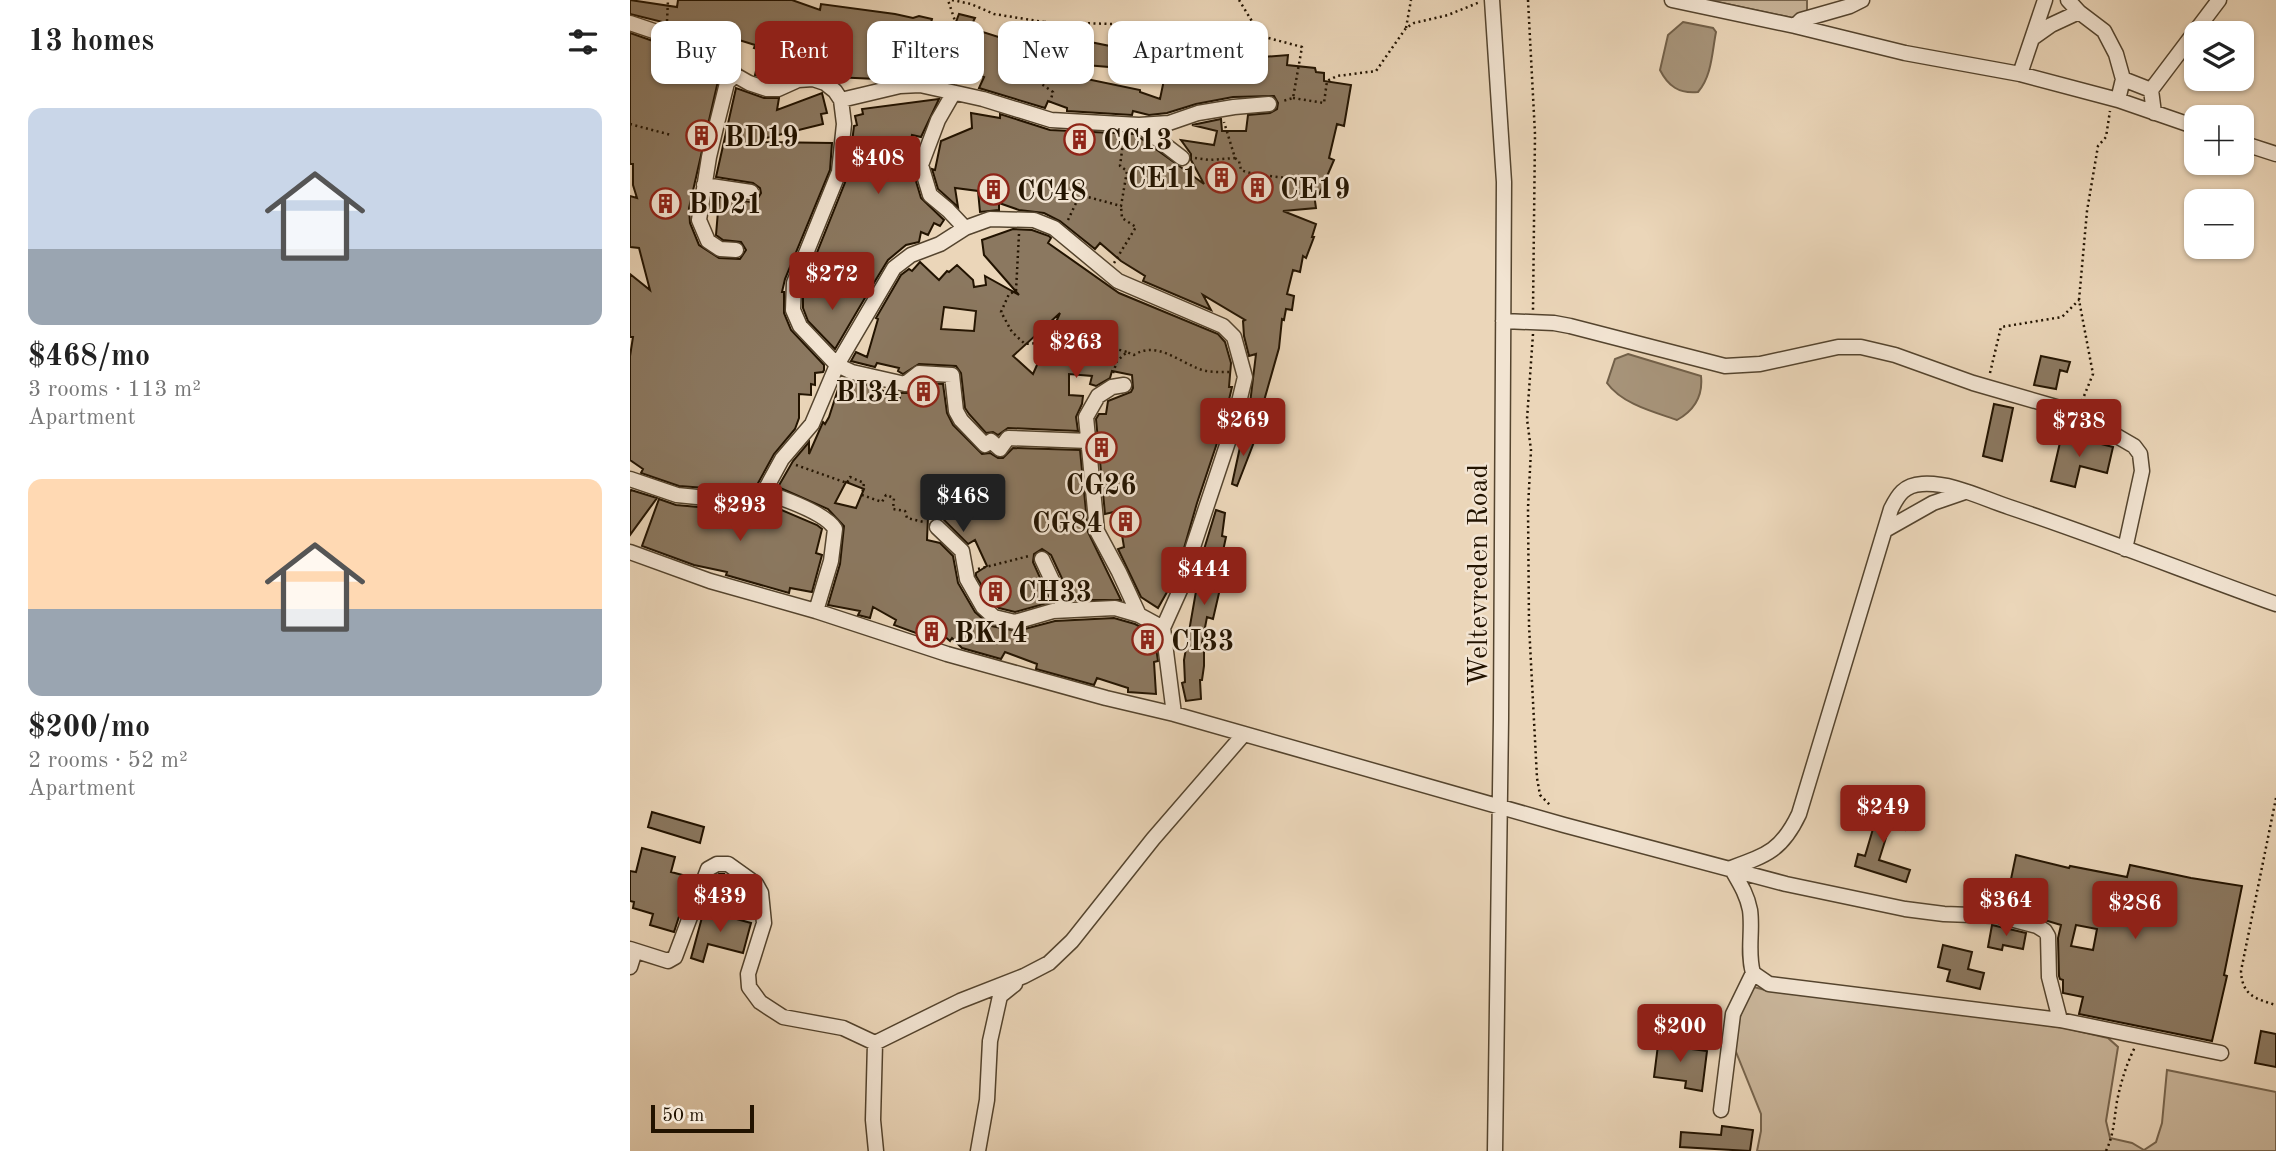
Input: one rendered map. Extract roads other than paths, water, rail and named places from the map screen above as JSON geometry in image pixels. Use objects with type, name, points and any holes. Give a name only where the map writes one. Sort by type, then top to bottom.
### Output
[{"type":"street","name":"Weltevreden Road","points":[[1492,0],[1504,182],[1500,806],[1494,1151]]},
{"type":"street","points":[[1672,0],[1905,53],[2020,74],[2118,100],[2184,123]]},
{"type":"street","points":[[1795,26],[1801,20],[1863,0]]},
{"type":"street","points":[[2020,74],[2045,0]]},
{"type":"street","points":[[2068,0],[2104,31],[2116,54],[2123,79],[2118,100]]},
{"type":"street","points":[[2154,113],[2151,90],[2219,0]]},
{"type":"street","points":[[2034,37],[2051,25],[2079,12]]},
{"type":"street","points":[[630,23],[651,30]]},
{"type":"street","points":[[741,78],[767,89],[778,89],[798,80],[813,79],[825,83],[841,100],[844,124],[839,172],[794,283],[793,310],[800,326],[837,365],[852,372],[905,384],[919,373],[952,375],[956,411],[985,445],[991,441],[999,449],[1008,438],[1020,437],[1089,441]]},
{"type":"street","points":[[2123,79],[2151,90]]},
{"type":"street","points":[[727,84],[699,220],[705,237],[714,247],[736,250]]},
{"type":"street","points":[[841,100],[900,86],[920,85],[983,99],[1045,118],[1139,125],[1169,123],[1219,110],[1269,104]]},
{"type":"street","points":[[947,92],[921,165],[930,195],[948,209],[965,228]]},
{"type":"street","points":[[1139,125],[1182,158]]},
{"type":"street","points":[[2254,147],[2276,154]]},
{"type":"street","points":[[704,185],[751,192]]},
{"type":"street","points":[[630,479],[677,495],[707,498],[754,498],[764,492],[782,459],[812,424],[837,365],[874,298],[899,262],[940,244],[965,228],[990,219],[1034,220],[1061,234],[1118,282],[1223,326],[1234,337],[1244,369],[1240,397],[1222,464],[1193,547],[1185,579],[1163,628],[1174,714]]},
{"type":"street","points":[[1503,321],[1570,326],[1725,366],[1760,364],[1838,347],[1861,347],[1895,355],[1987,387],[2077,413],[2134,446],[2140,454],[2142,471],[2125,548]]},
{"type":"street","points":[[1118,386],[1098,396],[1086,417],[1097,531],[1139,615]]},
{"type":"street","points":[[1731,868],[1755,860],[1777,847],[1790,834],[1887,529],[1891,509],[1905,489],[1930,484],[1965,492],[2276,604]]},
{"type":"street","points":[[764,492],[828,520],[835,529],[831,561],[816,611]]},
{"type":"street","points":[[1887,529],[1934,503],[1965,492]]},
{"type":"street","points":[[937,527],[962,551],[965,571],[983,607],[994,617],[1015,622],[1053,611],[1115,608],[1139,615],[1163,628]]},
{"type":"street","points":[[630,552],[710,581],[816,611],[947,654],[1174,714],[1564,825],[1786,884],[1905,909],[1999,916],[2037,926],[2048,936],[2049,979],[2060,1020]]},
{"type":"street","points":[[1042,559],[1066,610]]},
{"type":"street","points":[[875,1043],[960,1001],[1024,976],[1049,963],[1072,942],[1160,830],[1244,734]]},
{"type":"street","points":[[630,967],[633,950],[668,961],[675,957],[708,869],[717,864],[728,864],[756,884],[764,904],[764,923],[748,974],[751,990],[764,1005],[783,1017],[844,1028],[875,1043]]},
{"type":"street","points":[[1731,868],[1744,890],[1750,911],[1749,960],[1753,973],[1761,981],[1781,987],[2060,1020],[2221,1053]]},
{"type":"street","points":[[1721,1110],[1733,1014],[1753,973]]},
{"type":"street","points":[[978,1151],[987,1100],[990,1041],[1000,996],[1024,976]]},
{"type":"street","points":[[875,1043],[873,1120],[876,1151]]},
{"type":"place","name":"BD19","points":[[701,136]]},
{"type":"place","name":"CC13","points":[[1080,139]]},
{"type":"place","name":"CE11","points":[[1221,177]]},
{"type":"place","name":"CE19","points":[[1257,188]]},
{"type":"place","name":"CC48","points":[[994,190]]},
{"type":"place","name":"BD21","points":[[665,203]]},
{"type":"place","name":"BI34","points":[[923,391]]},
{"type":"place","name":"CG26","points":[[1101,447]]},
{"type":"place","name":"CG84","points":[[1126,522]]},
{"type":"place","name":"CH33","points":[[995,591]]},
{"type":"place","name":"BK14","points":[[931,632]]},
{"type":"place","name":"CI33","points":[[1148,640]]}]
